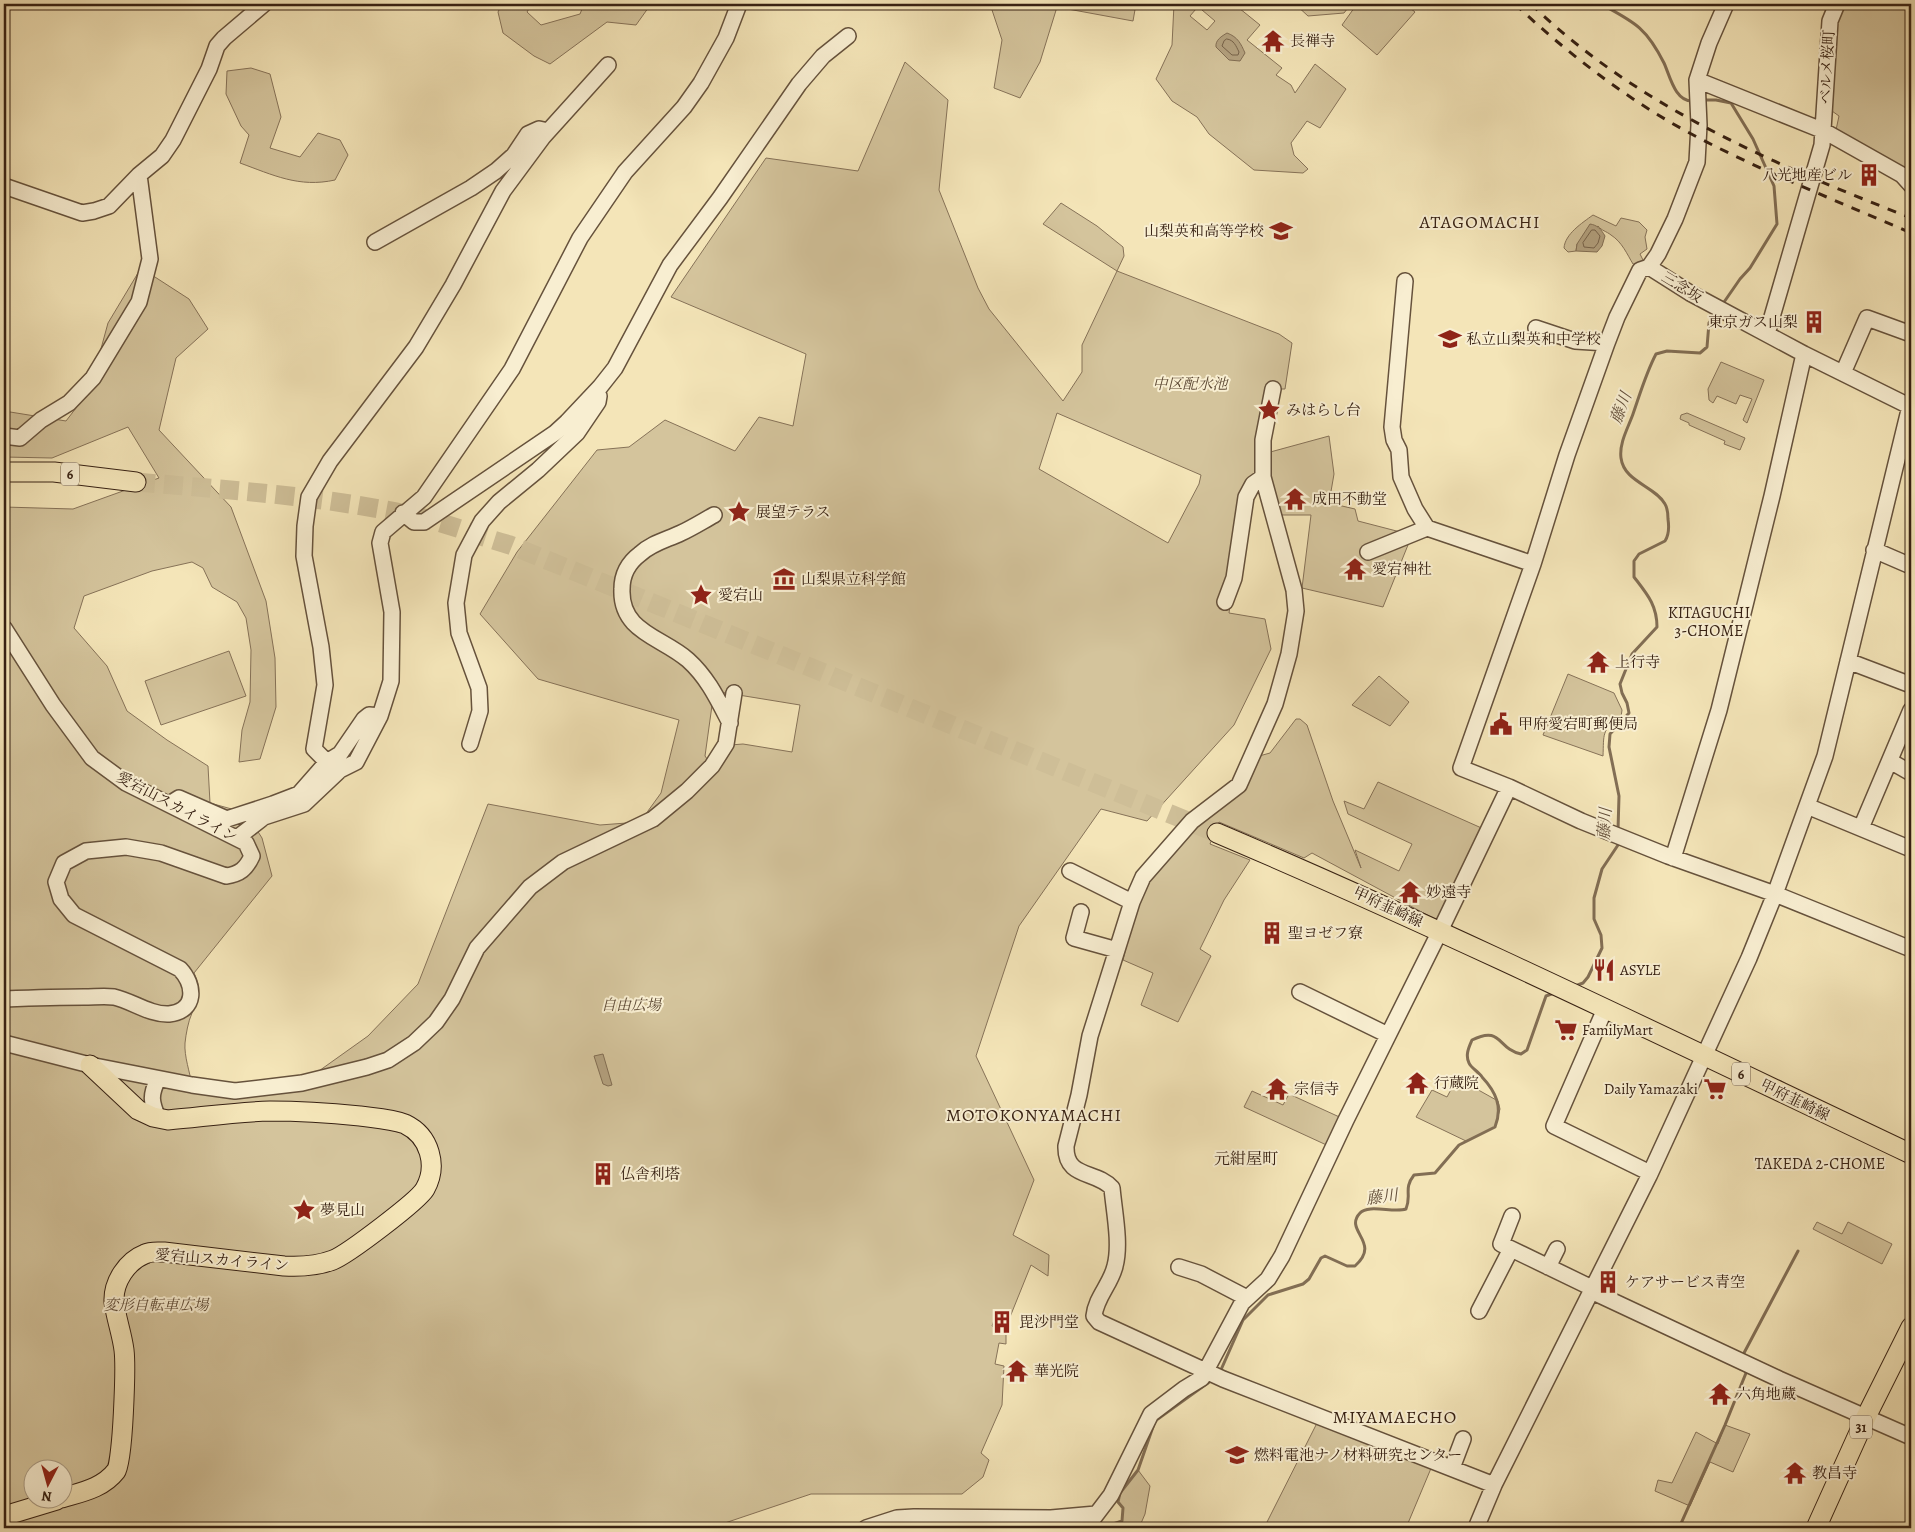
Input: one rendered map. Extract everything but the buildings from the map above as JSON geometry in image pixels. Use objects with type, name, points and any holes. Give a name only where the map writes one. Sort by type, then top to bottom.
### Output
[{"type":"main road","name":"6","points":[[4,472],[54,472],[136,482]]},
{"type":"main road","name":"甲府韮崎線","points":[[1217,833],[1342,886],[1440,931],[1911,1154]]},
{"type":"main road","name":"愛宕山スカイライン","points":[[72,1495],[91,1490],[107,1481],[118,1469],[122,1446],[124,1351],[114,1300],[116,1284],[124,1270],[134,1260],[146,1253],[164,1252],[284,1266],[304,1267],[317,1264],[347,1253],[413,1201],[425,1190],[430,1178],[432,1165],[426,1143],[416,1132],[405,1124],[383,1119],[293,1111],[168,1120],[158,1118],[138,1110],[90,1065]]},
{"type":"main road","name":"31","points":[[1816,1528],[1866,1418],[1911,1327]]},
{"type":"main road","points":[[4,1516],[24,1510]]},
{"type":"street","points":[[4,186],[82,212],[94,211],[109,206],[139,175],[162,156],[173,140],[209,70],[217,46],[264,4]]},
{"type":"street","points":[[236,838],[264,817],[304,804],[340,770],[356,762],[380,716],[391,681],[392,612],[380,543],[383,532],[424,497],[512,368],[580,238],[625,172],[684,107],[701,83],[726,38],[739,4]]},
{"type":"street","points":[[1726,4],[1708,42],[1698,94],[1697,162],[1675,219],[1658,254],[1649,267],[1640,270],[1617,316],[1566,460],[1533,564],[1461,768],[1509,787],[1618,836],[1673,858],[1775,894],[1911,949]]},
{"type":"street","name":"ベルメ桜町","points":[[1767,334],[1822,145],[1830,21],[1837,4]]},
{"type":"street","points":[[403,513],[414,522],[424,522],[555,433],[568,422],[600,387],[621,359],[670,265],[799,84],[823,56],[848,36]]},
{"type":"street","points":[[327,762],[314,749],[325,686],[321,647],[304,556],[305,526],[309,497],[330,461],[416,347],[453,286],[503,191],[548,131],[608,65]]},
{"type":"street","points":[[1698,94],[1824,131],[1902,175],[1911,185]]},
{"type":"street","points":[[375,242],[488,177],[514,154],[528,134],[539,129],[548,131]]},
{"type":"street","points":[[4,436],[20,438],[41,420],[69,403],[92,378],[139,302],[150,259],[139,175]]},
{"type":"street","name":"三念坂","points":[[1649,267],[1690,293],[1804,354],[1911,407]]},
{"type":"street","points":[[1405,281],[1392,427],[1394,440],[1399,450],[1401,477],[1415,509],[1427,528],[1533,564]]},
{"type":"street","points":[[1843,373],[1867,318],[1911,334]]},
{"type":"street","points":[[1536,328],[1575,341],[1607,343]]},
{"type":"street","points":[[1673,858],[1719,710],[1774,487],[1804,354]]},
{"type":"street","points":[[470,744],[480,711],[479,688],[459,633],[456,603],[464,555],[482,521],[499,502],[538,470],[577,433],[598,402],[600,387]]},
{"type":"street","points":[[1273,389],[1263,440],[1263,477],[1294,590],[1296,611],[1293,638],[1275,704],[1239,785],[1192,821],[1143,877],[1132,902],[1090,1036],[1079,1095],[1066,1146],[1066,1154],[1074,1169],[1108,1183],[1112,1188],[1118,1247],[1115,1268],[1095,1307],[1094,1316],[1100,1322],[1213,1374],[1494,1486]]},
{"type":"street","points":[[1476,1528],[1494,1486],[1650,1173],[1749,958],[1775,894],[1825,756],[1874,550],[1911,407]]},
{"type":"street","points":[[1225,602],[1234,578],[1246,497],[1253,484],[1263,477]]},
{"type":"street","points":[[714,515],[660,541],[640,554],[627,567],[622,579],[621,594],[624,610],[633,624],[686,659],[696,668],[714,691],[730,723]]},
{"type":"street","points":[[1368,552],[1427,528]]},
{"type":"street","points":[[1874,550],[1911,566]]},
{"type":"street","name":"愛宕山スカイライン","points":[[4,628],[53,705],[92,758],[126,783],[246,843],[252,856],[248,864],[236,875],[226,876],[161,852],[126,847],[86,851],[64,863],[56,882],[61,899],[74,916],[180,969],[187,977],[192,988],[191,996],[187,1005],[181,1010],[168,1014],[151,1011],[113,997],[4,999]]},
{"type":"street","points":[[1848,661],[1911,685]]},
{"type":"street","points":[[90,1065],[158,1079],[235,1091],[302,1083],[367,1068],[388,1060],[414,1043],[436,1022],[452,999],[477,948],[530,887],[563,862],[653,819],[712,766],[726,744],[734,693]]},
{"type":"street","points":[[1861,828],[1911,710]]},
{"type":"street","points":[[169,804],[179,798],[227,819],[299,794],[327,762],[340,754],[364,719],[369,715],[380,716]]},
{"type":"street","points":[[1890,761],[1911,772]]},
{"type":"street","points":[[1070,1528],[1087,1528],[1111,1495],[1151,1414],[1184,1389],[1202,1378],[1213,1374],[1242,1303],[1268,1279],[1282,1256],[1509,787]]},
{"type":"street","points":[[1807,806],[1911,849]]},
{"type":"street","points":[[1070,871],[1132,902]]},
{"type":"street","points":[[1081,912],[1074,938],[1116,950]]},
{"type":"street","points":[[1300,992],[1388,1036]]},
{"type":"street","points":[[1605,1009],[1554,1126],[1650,1173]]},
{"type":"street","name":"愛宕山スカイライン","points":[[4,1043],[90,1065]]},
{"type":"street","points":[[158,1079],[151,1104],[158,1118]]},
{"type":"street","points":[[1512,1216],[1501,1244],[1866,1418],[1911,1437]]},
{"type":"street","points":[[1479,1311],[1511,1249]]},
{"type":"street","points":[[1548,1267],[1557,1249]]},
{"type":"street","points":[[1179,1268],[1201,1274],[1247,1298]]},
{"type":"street","points":[[1452,1468],[1463,1439]]},
{"type":"street","points":[[866,1528],[897,1518],[1051,1518],[1096,1514]]},
{"type":"green space","points":[[502,4],[532,4],[527,12],[541,25],[580,14],[584,4],[651,4],[636,25],[607,22],[550,64],[534,56],[503,33],[498,12]]},
{"type":"green space","points":[[990,4],[1136,4],[1133,21],[1057,7],[1040,62],[1020,98],[994,88],[1002,40]]},
{"type":"green space","points":[[1174,4],[1190,4],[1196,9],[1190,16],[1207,30],[1215,21],[1202,10],[1207,4],[1213,9],[1218,4],[1234,4],[1260,25],[1247,40],[1282,68],[1276,75],[1291,85],[1295,93],[1315,64],[1346,89],[1320,128],[1307,121],[1291,143],[1294,155],[1308,169],[1303,173],[1254,170],[1209,134],[1197,117],[1172,101],[1156,79],[1172,45]]},
{"type":"green space","points":[[1295,4],[1351,4],[1344,13],[1308,16]]},
{"type":"green space","points":[[1357,4],[1405,4],[1415,12],[1377,55],[1342,25]]},
{"type":"green space","points":[[1837,4],[1911,4],[1911,180],[1836,130],[1839,116],[1832,111]]},
{"type":"green space","points":[[905,62],[948,100],[939,190],[978,288],[989,309],[1063,401],[1082,372],[1082,345],[1117,271],[1279,334],[1292,343],[1285,389],[1273,389],[1263,454],[1329,436],[1334,474],[1329,503],[1355,509],[1358,521],[1412,535],[1383,607],[1302,588],[1311,515],[1275,515],[1263,477],[1246,497],[1229,613],[1265,619],[1271,649],[1234,725],[1147,821],[1101,809],[1019,926],[976,1056],[1034,1180],[1013,1235],[1049,1255],[1048,1276],[1031,1265],[1010,1317],[997,1312],[992,1326],[1006,1331],[1006,1344],[999,1343],[995,1364],[1004,1366],[1002,1405],[981,1453],[989,1460],[983,1477],[962,1494],[811,1494],[710,1528],[4,1528],[4,507],[73,509],[159,478],[128,427],[52,458],[4,457],[4,411],[66,421],[76,408],[93,378],[108,323],[141,268],[189,299],[208,329],[176,358],[159,430],[231,507],[266,601],[275,658],[276,707],[260,759],[239,762],[242,730],[250,702],[251,650],[246,618],[237,602],[212,587],[203,568],[192,562],[152,571],[84,596],[74,628],[107,666],[127,711],[167,740],[208,766],[210,803],[246,813],[262,838],[272,876],[194,973],[199,993],[188,1024],[185,1043],[186,1059],[192,1085],[302,1083],[368,1036],[418,984],[488,804],[600,825],[640,822],[661,793],[679,720],[538,679],[480,614],[517,552],[597,450],[629,447],[665,420],[735,451],[759,417],[793,426],[806,354],[671,297],[766,158],[858,171]],"holes":[[[1057,413],[1201,475],[1199,484],[1168,543],[1039,469]],[[714,691],[800,705],[792,752],[743,744],[730,745],[712,766],[705,756]]]},
{"type":"green space","points":[[251,68],[270,74],[281,117],[270,148],[300,157],[318,133],[340,140],[348,155],[335,180],[310,182],[286,179],[240,163],[249,135],[241,126],[226,94],[227,71]]},
{"type":"green space","points":[[1061,203],[1097,226],[1123,247],[1124,256],[1117,271],[1043,224]]},
{"type":"green space","points":[[1593,215],[1616,226],[1621,218],[1639,222],[1647,230],[1645,237],[1647,249],[1640,254],[1643,260],[1638,265],[1633,264],[1624,248],[1615,238],[1598,226],[1577,244],[1576,251],[1568,252],[1564,248],[1567,238],[1579,225]]},
{"type":"green space","points":[[1721,362],[1764,380],[1747,423],[1743,420],[1752,399],[1740,395],[1736,404],[1717,396],[1713,403],[1709,400],[1708,389]]},
{"type":"green space","points":[[1687,413],[1745,438],[1740,450],[1724,444],[1725,441],[1680,419],[1681,415]]},
{"type":"green space","points":[[229,651],[246,696],[161,725],[145,681]]},
{"type":"green space","points":[[1568,674],[1614,693],[1622,710],[1621,717],[1610,725],[1605,733],[1603,756],[1543,735]]},
{"type":"green space","points":[[1379,676],[1409,702],[1390,726],[1352,705]]},
{"type":"green space","points":[[1296,719],[1300,719],[1307,725],[1333,801],[1361,868],[1355,850],[1399,871],[1412,844],[1348,814],[1344,801],[1364,809],[1378,782],[1486,830],[1442,923],[1312,853],[1304,858],[1219,822],[1210,844],[1250,860],[1224,900],[1200,949],[1211,956],[1178,1022],[1141,1005],[1153,973],[1123,960],[1143,877],[1239,785],[1252,758],[1270,753]]},
{"type":"green space","points":[[1457,1078],[1498,1101],[1500,1109],[1495,1127],[1466,1141],[1416,1117],[1432,1090],[1447,1097]]},
{"type":"green space","points":[[1252,1091],[1283,1105],[1289,1094],[1346,1120],[1333,1148],[1244,1107]]},
{"type":"green space","points":[[1817,1222],[1842,1234],[1848,1222],[1892,1244],[1882,1264],[1813,1229]]},
{"type":"green space","points":[[1317,1423],[1432,1466],[1406,1528],[1261,1528],[1265,1526]]},
{"type":"green space","points":[[1725,1425],[1750,1434],[1733,1472],[1710,1462],[1690,1506],[1655,1491],[1658,1480],[1672,1483],[1696,1432],[1718,1444]]},
{"type":"green space","points":[[1138,1470],[1150,1486],[1145,1514],[1139,1528],[1101,1528],[1122,1521],[1123,1508],[1118,1502],[1120,1493]]},
{"type":"water","points":[[1227,33],[1236,39],[1244,50],[1245,53],[1240,61],[1229,60],[1216,47],[1218,40]]},
{"type":"water","points":[[1590,224],[1599,228],[1605,236],[1602,246],[1597,252],[1576,251],[1577,244]]},
{"type":"water","points":[[603,1054],[612,1085],[608,1086],[603,1084],[594,1056]]},
{"type":"waterway","name":"藤川","points":[[1601,4],[1631,21],[1645,33],[1664,63],[1677,93],[1687,100],[1693,101]]},
{"type":"waterway","name":"藤川","points":[[1701,100],[1731,103],[1753,139],[1774,186],[1777,224],[1750,268],[1722,305]]},
{"type":"waterway","name":"藤川","points":[[1618,830],[1619,796],[1609,747],[1610,734],[1629,713],[1620,684],[1632,654],[1657,627],[1653,606],[1647,594],[1634,577],[1634,561],[1639,554],[1665,541],[1669,527],[1668,511],[1665,504],[1628,473],[1623,466],[1621,447],[1646,376],[1656,354],[1667,351],[1700,353],[1707,347],[1709,323],[1717,312]]},
{"type":"waterway","name":"藤川","points":[[1575,986],[1583,983],[1588,977],[1602,948],[1601,935],[1594,919],[1594,898],[1602,869],[1618,845],[1618,841]]},
{"type":"waterway","name":"藤川","points":[[1220,1372],[1243,1320],[1268,1295],[1303,1284],[1309,1279],[1321,1258],[1325,1256],[1347,1266],[1355,1266],[1362,1258],[1365,1250],[1356,1225],[1356,1219],[1360,1213],[1369,1209],[1406,1209],[1408,1204],[1408,1188],[1414,1175],[1435,1173],[1459,1145],[1495,1127],[1498,1113],[1497,1100],[1481,1075],[1470,1065],[1467,1057],[1472,1040],[1489,1035],[1499,1040],[1507,1048],[1521,1054],[1527,1050],[1546,996],[1554,993]]},
{"type":"waterway","points":[[1744,1357],[1744,1353],[1798,1251]]},
{"type":"waterway","points":[[1679,1528],[1725,1425],[1746,1373],[1745,1368]]},
{"type":"waterway","name":"藤川","points":[[1101,1528],[1122,1521],[1123,1508],[1118,1502],[1120,1493],[1138,1470],[1155,1421],[1212,1380]]},
{"type":"tunnel","points":[[136,482],[276,494],[346,503],[427,519],[510,545],[1217,833]]},
{"type":"railway","points":[[1515,4],[1580,60],[1626,94],[1674,125],[1751,164],[1911,233]]},
{"type":"railway","points":[[1531,4],[1572,41],[1662,103],[1710,130],[1759,154],[1911,218]]},
{"type":"place","name":"長禅寺","points":[[1273,41]]},
{"type":"place","name":"八光地産ビル","points":[[1869,175]]},
{"type":"place","name":"山梨英和高等学校","points":[[1281,231]]},
{"type":"place","name":"東京ガス山梨","points":[[1814,322]]},
{"type":"place","name":"私立山梨英和中学校","points":[[1450,339]]},
{"type":"place","name":"みはらし台","points":[[1269,410]]},
{"type":"place","name":"成田不動堂","points":[[1295,499]]},
{"type":"place","name":"展望テラス","points":[[739,512]]},
{"type":"place","name":"愛宕神社","points":[[1355,569]]},
{"type":"place","name":"山梨県立科学館","points":[[784,579]]},
{"type":"place","name":"愛宕山","points":[[701,595]]},
{"type":"place","name":"上行寺","points":[[1598,662]]},
{"type":"place","name":"甲府愛宕町郵便局","points":[[1501,724]]},
{"type":"place","name":"妙遠寺","points":[[1410,892]]},
{"type":"place","name":"聖ヨゼフ寮","points":[[1272,933]]},
{"type":"place","name":"ASYLE","points":[[1604,970]]},
{"type":"place","name":"FamilyMart","points":[[1566,1030]]},
{"type":"place","name":"行蔵院","points":[[1417,1083]]},
{"type":"place","name":"宗信寺","points":[[1277,1089]]},
{"type":"place","name":"Daily Yamazaki","points":[[1715,1089]]},
{"type":"place","name":"仏舎利塔","points":[[603,1174]]},
{"type":"place","name":"夢見山","points":[[304,1210]]},
{"type":"place","name":"ケアサービス青空","points":[[1608,1282]]},
{"type":"place","name":"毘沙門堂","points":[[1002,1322]]},
{"type":"place","name":"華光院","points":[[1017,1371]]},
{"type":"place","name":"六角地蔵","points":[[1720,1394]]},
{"type":"place","name":"燃料電池ナノ材料研究センター","points":[[1237,1455]]},
{"type":"place","name":"教昌寺","points":[[1795,1473]]},
{"type":"district","name":"ATAGOMACHI","points":[[1480,222]]},
{"type":"district","name":"KITAGUCHI 3-CHOME","points":[[1709,622]]},
{"type":"district","name":"MOTOKONYAMACHI","points":[[1034,1115]]},
{"type":"district","name":"元紺屋町","points":[[1246,1159]]},
{"type":"district","name":"TAKEDA 2-CHOME","points":[[1820,1164]]},
{"type":"district","name":"MIYAMAECHO","points":[[1395,1417]]},
{"type":"park label","name":"中区配水池","points":[[1190,384]]},
{"type":"park label","name":"自由広場","points":[[631,1005]]},
{"type":"park label","name":"変形自転車広場","points":[[156,1305]]}]
